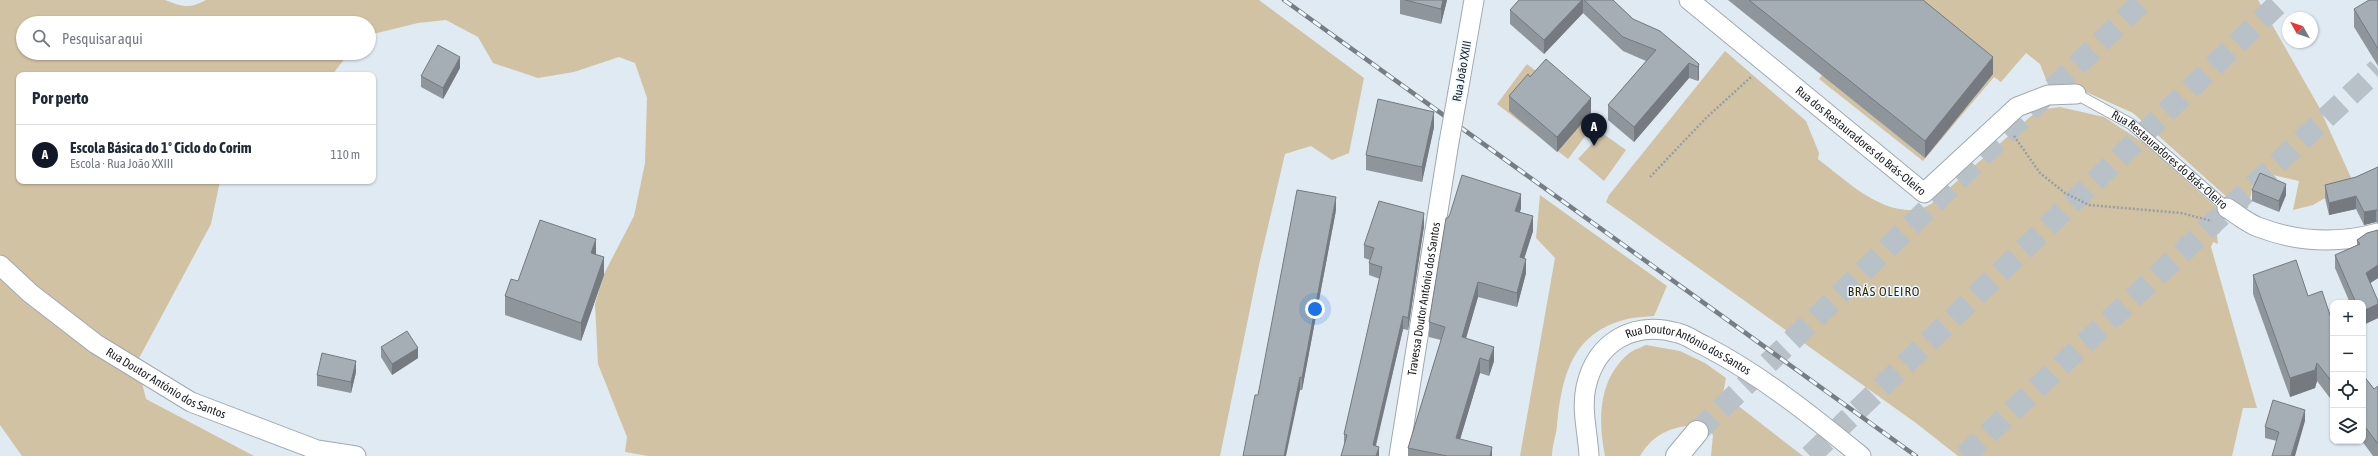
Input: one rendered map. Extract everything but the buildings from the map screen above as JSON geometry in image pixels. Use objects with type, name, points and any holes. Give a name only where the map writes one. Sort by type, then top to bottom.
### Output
[{"type":"highway","points":[[1677,456],[1697,432]]},
{"type":"street","name":"Rua João XXIII","points":[[1449,142],[1474,0]]},
{"type":"street","name":"Rua dos Restauradores do Brás-Oleiro","points":[[1689,0],[1924,193],[2018,107],[2048,95],[2076,94]]},
{"type":"street","name":"Travessa Doutor António dos Santos","points":[[1399,456],[1449,142]]},
{"type":"street","name":"Rua Restauradores do Brás-Oleiro","points":[[2221,214],[2257,227],[2297,238],[2337,241],[2378,233]]},
{"type":"street","name":"Rua Doutor António dos Santos","points":[[0,265],[30,293],[96,344],[191,402],[317,450],[356,456]]},
{"type":"street","name":"Rua Doutor António dos Santos","points":[[1589,456],[1584,407],[1586,387],[1595,361],[1608,344],[1626,333],[1653,330],[1678,333],[1726,357],[1773,388],[1860,456]]},
{"type":"lane","name":"Rua Restauradores do Brás-Oleiro","points":[[2076,94],[2131,124],[2221,214]]},
{"type":"path","points":[[1650,177],[1705,119],[1766,63]]},
{"type":"path","points":[[2003,120],[2040,174],[2064,193],[2089,205],[2181,213],[2221,214]]},
{"type":"shaded area","points":[[0,0],[165,0],[190,6],[206,0],[1259,0],[1364,78],[1349,153],[1332,160],[1311,146],[1285,154],[1259,265],[1220,456],[648,456],[625,452],[627,437],[598,364],[595,304],[604,274],[634,216],[645,163],[647,98],[635,63],[619,57],[574,72],[538,78],[493,63],[478,37],[446,20],[418,23],[376,33],[376,16],[16,16],[16,60],[344,60],[334,72],[16,72],[16,184],[219,184],[211,224],[137,362],[146,399],[254,456],[22,456],[0,425]]},
{"type":"shaded area","points":[[1895,0],[2258,0],[2282,42],[2282,48],[2285,48],[2319,107],[2353,182],[2313,205],[2293,210],[2299,181],[2256,171],[2248,208],[2239,208],[2133,113],[2066,83],[2049,87],[2040,64],[2026,53],[2001,82],[1994,77],[1923,161],[1819,79],[1880,5]]},
{"type":"shaded area","points":[[1725,51],[1806,121],[1819,153],[1818,159],[1863,194],[1876,201],[1902,210],[1918,210],[1931,204],[2038,110],[2060,107],[2104,117],[2144,143],[2226,216],[2221,231],[2217,235],[2218,244],[2213,242],[2211,247],[2257,408],[2243,408],[2232,456],[1958,456],[1916,423],[1606,202],[1609,195]]},
{"type":"shaded area","points":[[1527,64],[1598,119],[1568,159],[1497,104]]},
{"type":"shaded area","points":[[1602,133],[1626,150],[1604,181],[1578,159]]},
{"type":"shaded area","points":[[1540,195],[1667,286],[1654,316],[1630,318],[1608,326],[1593,335],[1582,346],[1573,359],[1562,391],[1552,456],[1520,456],[1555,258],[1536,238]]},
{"type":"shaded area","points":[[1646,345],[1680,351],[1705,363],[1726,378],[1723,394],[1803,456],[1711,456],[1713,435],[1702,424],[1666,431],[1652,440],[1640,456],[1605,456],[1601,429],[1601,416],[1605,389],[1617,365],[1629,353]]},
{"type":"tunnel","points":[[1697,432],[2144,0]]},
{"type":"tunnel","points":[[1810,456],[2282,0]]},
{"type":"tunnel","points":[[1964,456],[2378,69]]},
{"type":"railway","points":[[1284,0],[1916,456]]},
{"type":"place","name":"Escola Básica do 1º Ciclo do Corim","points":[[1594,146]]},
{"type":"district","name":"BRÁS OLEIRO","points":[[1884,291]]}]
